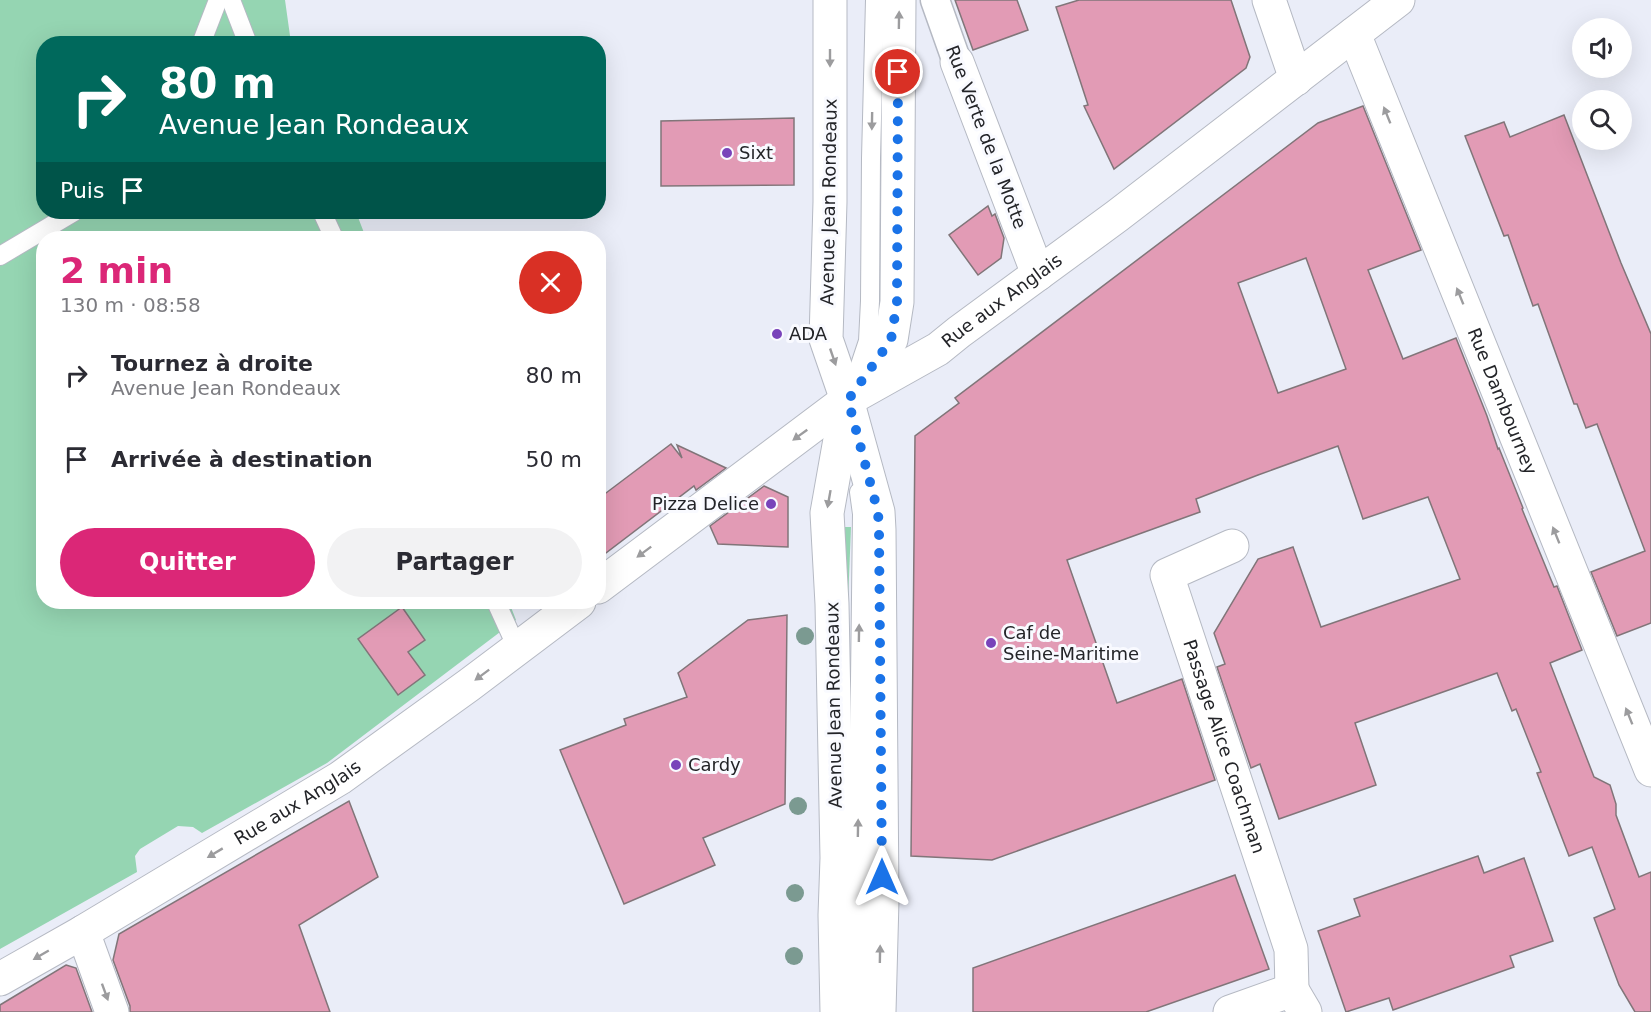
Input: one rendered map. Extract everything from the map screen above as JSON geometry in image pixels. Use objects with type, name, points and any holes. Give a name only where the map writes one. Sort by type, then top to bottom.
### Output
[{"type":"street","name":"Avenue Jean Rondeaux","points":[[830,0],[831,202],[826,339],[848,400],[878,512],[879,530],[882,900],[879,1012]]},
{"type":"street","name":"Avenue Jean Rondeaux","points":[[837,1012],[833,615],[827,513],[848,400],[891,340],[897,302],[899,0]]},
{"type":"street","name":"Rue Verte de la Motte","points":[[935,0],[1038,274]]},
{"type":"street","points":[[1269,0],[1296,78]]},
{"type":"street","name":"Rue aux Anglais","points":[[606,581],[848,400],[938,349],[1398,0]]},
{"type":"street","name":"Rue Dambourney","points":[[1353,34],[1651,770]]},
{"type":"street","name":"Passage Alice Coachman","points":[[1232,546],[1167,575],[1291,949],[1299,1001]]},
{"type":"street","name":"Rue aux Anglais","points":[[0,979],[340,778],[570,609]]},
{"type":"street","points":[[82,932],[112,1012]]},
{"type":"street","points":[[1230,1012],[1299,1001]]},
{"type":"lane","points":[[204,36],[219,0]]},
{"type":"lane","points":[[231,0],[245,36]]},
{"type":"lane","name":"Avenue Jean Rondeaux","points":[[856,1012],[862,514],[848,400],[868,341],[875,0]]},
{"type":"lane","points":[[42,231],[62,219]]},
{"type":"lane","points":[[0,256],[36,235]]},
{"type":"lane","points":[[499,609],[517,648]]},
{"type":"green space","points":[[0,0],[285,0],[290,36],[36,36],[36,219],[359,219],[363,231],[36,231],[36,609],[512,609],[516,620],[327,763],[202,833],[193,827],[178,826],[140,849],[135,856],[137,872],[0,949]]},
{"type":"green space","points":[[839,527],[851,527],[848,603]]},
{"type":"building","points":[[955,0],[1017,0],[1028,30],[973,50]]},
{"type":"building","points":[[1079,0],[1231,0],[1250,57],[1246,68],[1114,169],[1084,106],[1088,105],[1056,7]]},
{"type":"building","points":[[1363,106],[1421,250],[1368,270],[1403,359],[1456,338],[1522,509],[1554,587],[1557,586],[1582,650],[1550,663],[1594,777],[1610,785],[1616,804],[1616,815],[1639,877],[1651,872],[1651,1012],[1635,1012],[1619,985],[1594,918],[1615,909],[1592,847],[1569,856],[1537,773],[1541,772],[1516,709],[1512,711],[1497,673],[1355,723],[1376,785],[1279,819],[1260,764],[1251,768],[1217,667],[1225,664],[1214,633],[1258,559],[1293,547],[1321,627],[1460,579],[1428,497],[1363,519],[1338,446],[1196,499],[1200,512],[1067,560],[1117,703],[1182,679],[1215,780],[992,860],[911,856],[915,436],[959,403],[955,398],[1318,123]],"holes":[[[1306,258],[1346,369],[1278,393],[1238,283]]]},
{"type":"building","points":[[1564,115],[1572,136],[1572,150],[1577,150],[1651,334],[1651,623],[1617,636],[1591,572],[1645,551],[1597,424],[1586,428],[1577,404],[1574,404],[1538,304],[1533,306],[1508,235],[1504,236],[1465,136],[1504,122],[1510,137]]},
{"type":"building","name":"Sixt","points":[[794,118],[794,185],[661,186],[661,121]]},
{"type":"building","points":[[988,206],[992,216],[995,214],[1004,238],[1001,258],[978,275],[949,235]]},
{"type":"building","points":[[671,444],[682,458],[677,445],[726,468],[696,490],[694,486],[606,553],[606,493]]},
{"type":"building","points":[[764,486],[788,497],[788,547],[718,544],[710,526]]},
{"type":"building","points":[[399,609],[403,609],[425,640],[408,652],[425,675],[398,695],[358,639]]},
{"type":"building","name":"Cardy","points":[[787,615],[785,804],[703,838],[715,865],[624,904],[560,750],[626,725],[624,719],[687,697],[678,673],[748,620]]},
{"type":"building","points":[[349,801],[378,877],[299,925],[330,1012],[130,1012],[130,1006],[113,960],[119,934]]},
{"type":"building","points":[[1478,856],[1484,873],[1524,858],[1553,941],[1510,956],[1514,967],[1393,1010],[1389,998],[1346,1012],[1318,931],[1360,916],[1354,899]]},
{"type":"building","points":[[1235,875],[1269,969],[1146,1012],[973,1012],[973,968]]},
{"type":"building","points":[[66,965],[76,968],[92,1012],[0,1012],[0,1005]]},
{"type":"place","name":"Sixt","points":[[727,153]]},
{"type":"place","name":"ADA","points":[[777,334]]},
{"type":"place","name":"Pizza Delice","points":[[771,504]]},
{"type":"place","name":"Caf de Seine-Maritime","points":[[991,643]]},
{"type":"place","name":"Cardy","points":[[676,765]]},
{"type":"route","points":[[882,877],[878,512],[848,400],[891,340],[897,302],[898,72]]}]
